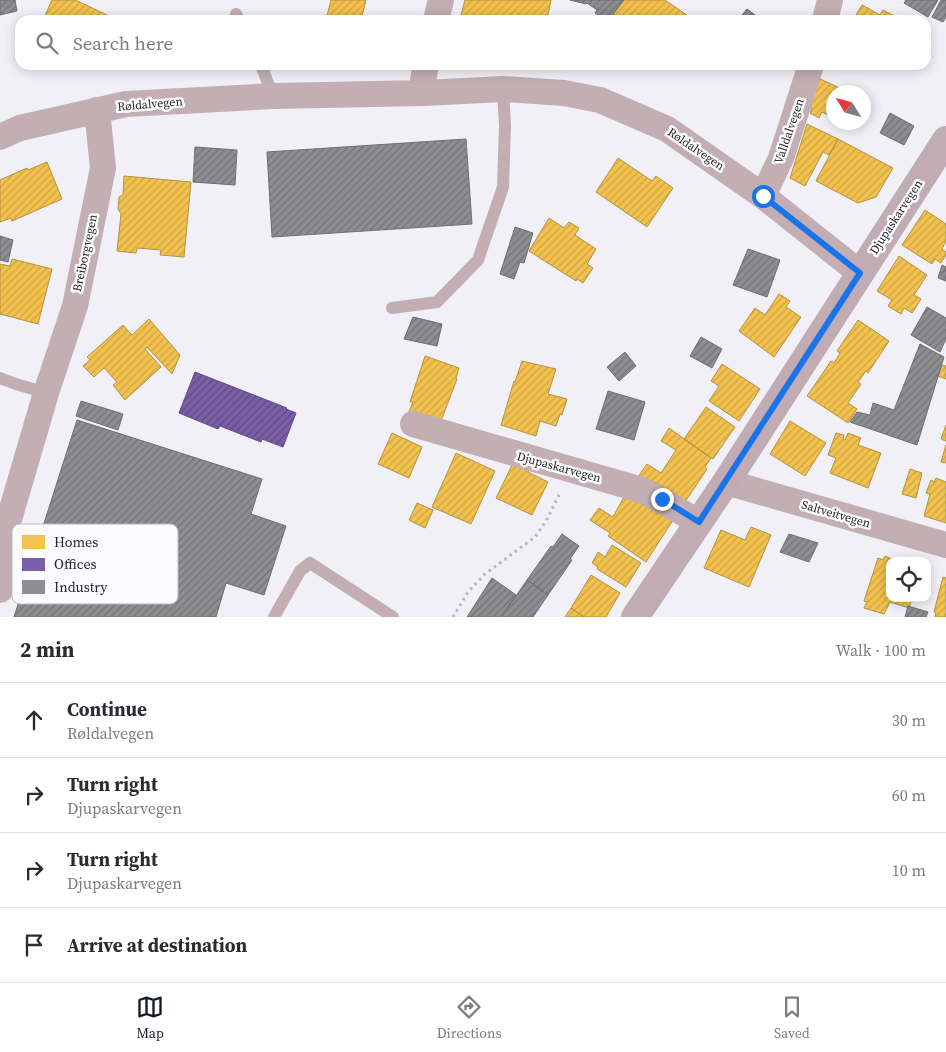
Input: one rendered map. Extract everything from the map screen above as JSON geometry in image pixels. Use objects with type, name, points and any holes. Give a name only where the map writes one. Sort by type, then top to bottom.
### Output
[{"type":"street","points":[[437,15],[440,0]]},
{"type":"street","points":[[826,15],[830,0]]},
{"type":"street","points":[[424,93],[422,86],[425,70]]},
{"type":"street","name":"Valldalvegen","points":[[763,196],[781,158],[809,70]]},
{"type":"street","name":"Røldalvegen","points":[[0,137],[20,128],[126,104],[273,96],[424,93],[503,88],[564,93],[600,100],[667,129],[763,196],[860,273]]},
{"type":"street","name":"Breiborgvegen","points":[[0,590],[5,533],[46,393],[75,306],[103,168],[97,110]]},
{"type":"street","name":"Djupaskarvegen","points":[[635,617],[726,482],[946,140]]},
{"type":"street","name":"Djupaskarvegen","points":[[413,424],[642,490],[699,522]]},
{"type":"street","name":"Saltveitvegen","points":[[726,482],[946,545]]},
{"type":"lane","points":[[263,70],[273,96]]},
{"type":"lane","points":[[392,308],[437,302],[478,260],[503,187],[505,126],[503,88]]},
{"type":"lane","points":[[0,378],[46,393]]},
{"type":"lane","points":[[274,617],[300,571],[310,563],[393,617]]},
{"type":"path","points":[[454,617],[468,592],[486,574],[536,537],[571,470]]},
{"type":"building: Homes","points":[[52,0],[75,0],[107,15],[45,15]]},
{"type":"building: Homes","points":[[331,0],[366,0],[362,15],[327,15]]},
{"type":"building: Homes","points":[[465,0],[551,0],[548,15],[461,15]]},
{"type":"building: Homes","points":[[624,0],[665,0],[687,15],[614,15],[613,14]]},
{"type":"building: Homes","points":[[862,5],[880,15],[856,15]]},
{"type":"building: Homes","points":[[883,10],[892,15],[880,15]]},
{"type":"building: Homes","points":[[814,76],[833,85],[826,85],[826,114],[822,112],[819,118],[810,113],[812,108],[805,104]]},
{"type":"building: Homes","points":[[807,124],[838,139],[829,155],[823,152],[805,186],[790,178]]},
{"type":"building: Homes","points":[[838,139],[893,168],[876,197],[858,203],[816,181]]},
{"type":"building: Homes","points":[[618,158],[652,181],[656,176],[673,188],[647,227],[596,192]]},
{"type":"building: Homes","points":[[47,162],[62,199],[12,221],[11,218],[0,222],[0,180],[27,168],[28,170]]},
{"type":"building: Homes","points":[[124,176],[191,182],[184,257],[160,255],[161,250],[137,248],[136,253],[117,251],[121,214],[118,209],[119,197],[123,195]]},
{"type":"building: Homes","points":[[925,210],[946,224],[946,241],[942,249],[946,252],[946,255],[941,263],[935,259],[932,264],[902,245]]},
{"type":"building: Homes","points":[[549,218],[564,228],[569,222],[579,228],[575,235],[596,249],[587,264],[593,268],[583,283],[577,279],[576,281],[529,251]]},
{"type":"building: Homes","points":[[899,256],[927,275],[914,295],[921,299],[912,313],[904,308],[901,314],[888,306],[892,300],[877,291]]},
{"type":"building: Homes","points":[[12,259],[52,269],[38,324],[0,314],[0,264],[10,266]]},
{"type":"building: Homes","points":[[779,294],[790,301],[786,307],[801,317],[774,357],[739,331],[755,308],[765,315]]},
{"type":"building: Homes","points":[[149,319],[180,355],[172,374],[147,347],[145,349],[161,367],[125,400],[113,385],[117,382],[104,368],[94,377],[83,366],[90,360],[87,357],[123,325],[132,335]]},
{"type":"building: Homes","points":[[858,320],[889,341],[868,373],[866,371],[858,382],[861,384],[848,403],[857,409],[848,423],[807,396],[831,361],[834,363],[840,353],[837,351]]},
{"type":"building: Homes","points":[[425,356],[459,368],[457,379],[439,426],[408,414]]},
{"type":"building: Homes","points":[[522,361],[556,369],[548,394],[567,399],[556,426],[540,421],[536,436],[501,425]]},
{"type":"building: Homes","points":[[722,364],[760,389],[739,421],[709,401],[719,386],[711,381]]},
{"type":"building: Homes","points":[[942,365],[946,366],[946,379],[938,376]]},
{"type":"building: Homes","points":[[706,407],[735,427],[713,459],[684,439]]},
{"type":"building: Homes","points":[[790,421],[826,443],[805,476],[770,454]]},
{"type":"building: Homes","points":[[946,425],[946,441],[941,439]]},
{"type":"building: Homes","points":[[669,428],[711,458],[705,467],[707,469],[685,502],[655,482],[652,487],[638,477],[647,464],[661,473],[676,450],[661,441]]},
{"type":"building: Homes","points":[[392,433],[422,447],[409,478],[378,464]]},
{"type":"building: Homes","points":[[836,433],[844,435],[843,439],[845,440],[848,433],[861,438],[858,445],[881,453],[868,488],[830,473],[836,458],[828,455]]},
{"type":"building: Homes","points":[[946,445],[946,463],[941,462]]},
{"type":"building: Homes","points":[[456,453],[495,471],[471,524],[432,507]]},
{"type":"building: Homes","points":[[515,459],[530,466],[528,472],[548,482],[532,515],[496,498]]},
{"type":"building: Homes","points":[[910,469],[922,473],[916,498],[902,494]]},
{"type":"building: Homes","points":[[936,478],[946,482],[946,523],[924,516],[930,494],[926,493],[931,480],[934,482]]},
{"type":"building: Homes","points":[[625,495],[675,517],[646,562],[608,536],[610,533],[590,520],[599,508],[613,517]]},
{"type":"building: Homes","points":[[417,503],[433,510],[425,528],[409,520]]},
{"type":"building: Homes","points":[[751,527],[771,535],[749,587],[704,568],[721,530],[745,540]]},
{"type":"building: Homes","points":[[612,545],[641,563],[626,587],[597,569],[598,567],[592,563],[598,552],[605,557]]},
{"type":"building: Homes","points":[[885,556],[887,557],[886,602],[890,602],[884,614],[864,608],[867,602],[864,601],[878,558],[883,560]]},
{"type":"building: Homes","points":[[591,575],[620,593],[606,617],[584,617],[571,608]]},
{"type":"building: Homes","points":[[943,577],[946,578],[946,617],[935,617],[936,613],[934,612]]},
{"type":"building: Homes","points":[[890,602],[911,602],[909,608]]},
{"type":"building: Homes","points":[[571,608],[584,617],[565,617]]},
{"type":"building: Offices","points":[[195,372],[296,413],[283,447],[262,439],[261,442],[220,426],[218,429],[179,413]]},
{"type":"building: Industry","points":[[0,0],[15,0],[17,11],[0,15]]},
{"type":"building: Industry","points":[[570,0],[624,0],[613,14],[614,15],[598,15],[595,13],[597,10],[586,4]]},
{"type":"building: Industry","points":[[906,0],[938,0],[929,15],[925,15],[904,3]]},
{"type":"building: Industry","points":[[941,0],[946,0],[946,17],[943,22],[932,17]]},
{"type":"building: Industry","points":[[747,9],[755,15],[742,15]]},
{"type":"building: Industry","points":[[890,113],[914,126],[904,145],[880,133]]},
{"type":"building: Industry","points":[[466,139],[472,224],[272,237],[267,152]]},
{"type":"building: Industry","points":[[195,147],[237,150],[235,185],[193,182]]},
{"type":"building: Industry","points":[[515,227],[533,233],[524,263],[520,262],[514,279],[500,274]]},
{"type":"building: Industry","points":[[0,236],[13,240],[8,262],[0,260]]},
{"type":"building: Industry","points":[[748,249],[780,260],[767,297],[733,285]]},
{"type":"building: Industry","points":[[942,265],[946,267],[946,281],[938,278]]},
{"type":"building: Industry","points":[[927,307],[946,318],[946,339],[940,352],[911,335]]},
{"type":"building: Industry","points":[[413,317],[442,324],[437,346],[404,339]]},
{"type":"building: Industry","points":[[701,337],[722,349],[712,368],[690,356]]},
{"type":"building: Industry","points":[[920,344],[944,357],[917,445],[850,422],[857,412],[870,415],[873,403],[894,410]]},
{"type":"building: Industry","points":[[625,352],[636,366],[619,381],[607,367]]},
{"type":"building: Industry","points":[[608,391],[645,402],[634,440],[596,429]]},
{"type":"building: Industry","points":[[81,401],[123,414],[118,430],[76,416]]},
{"type":"building: Industry","points":[[77,420],[262,479],[251,514],[286,526],[264,595],[226,583],[216,617],[14,617],[18,604],[178,604],[178,524],[44,524]]},
{"type":"building: Industry","points":[[562,534],[579,546],[570,559],[572,560],[548,595],[527,580]]},
{"type":"building: Industry","points":[[789,534],[818,543],[809,562],[780,552]]},
{"type":"building: Industry","points":[[492,578],[516,595],[501,617],[467,617]]},
{"type":"building: Industry","points":[[527,580],[548,595],[533,617],[502,616]]},
{"type":"building: Industry","points":[[908,606],[928,612],[926,617],[905,617]]},
{"type":"route","points":[[662,499],[699,522],[860,273],[763,196]]}]
